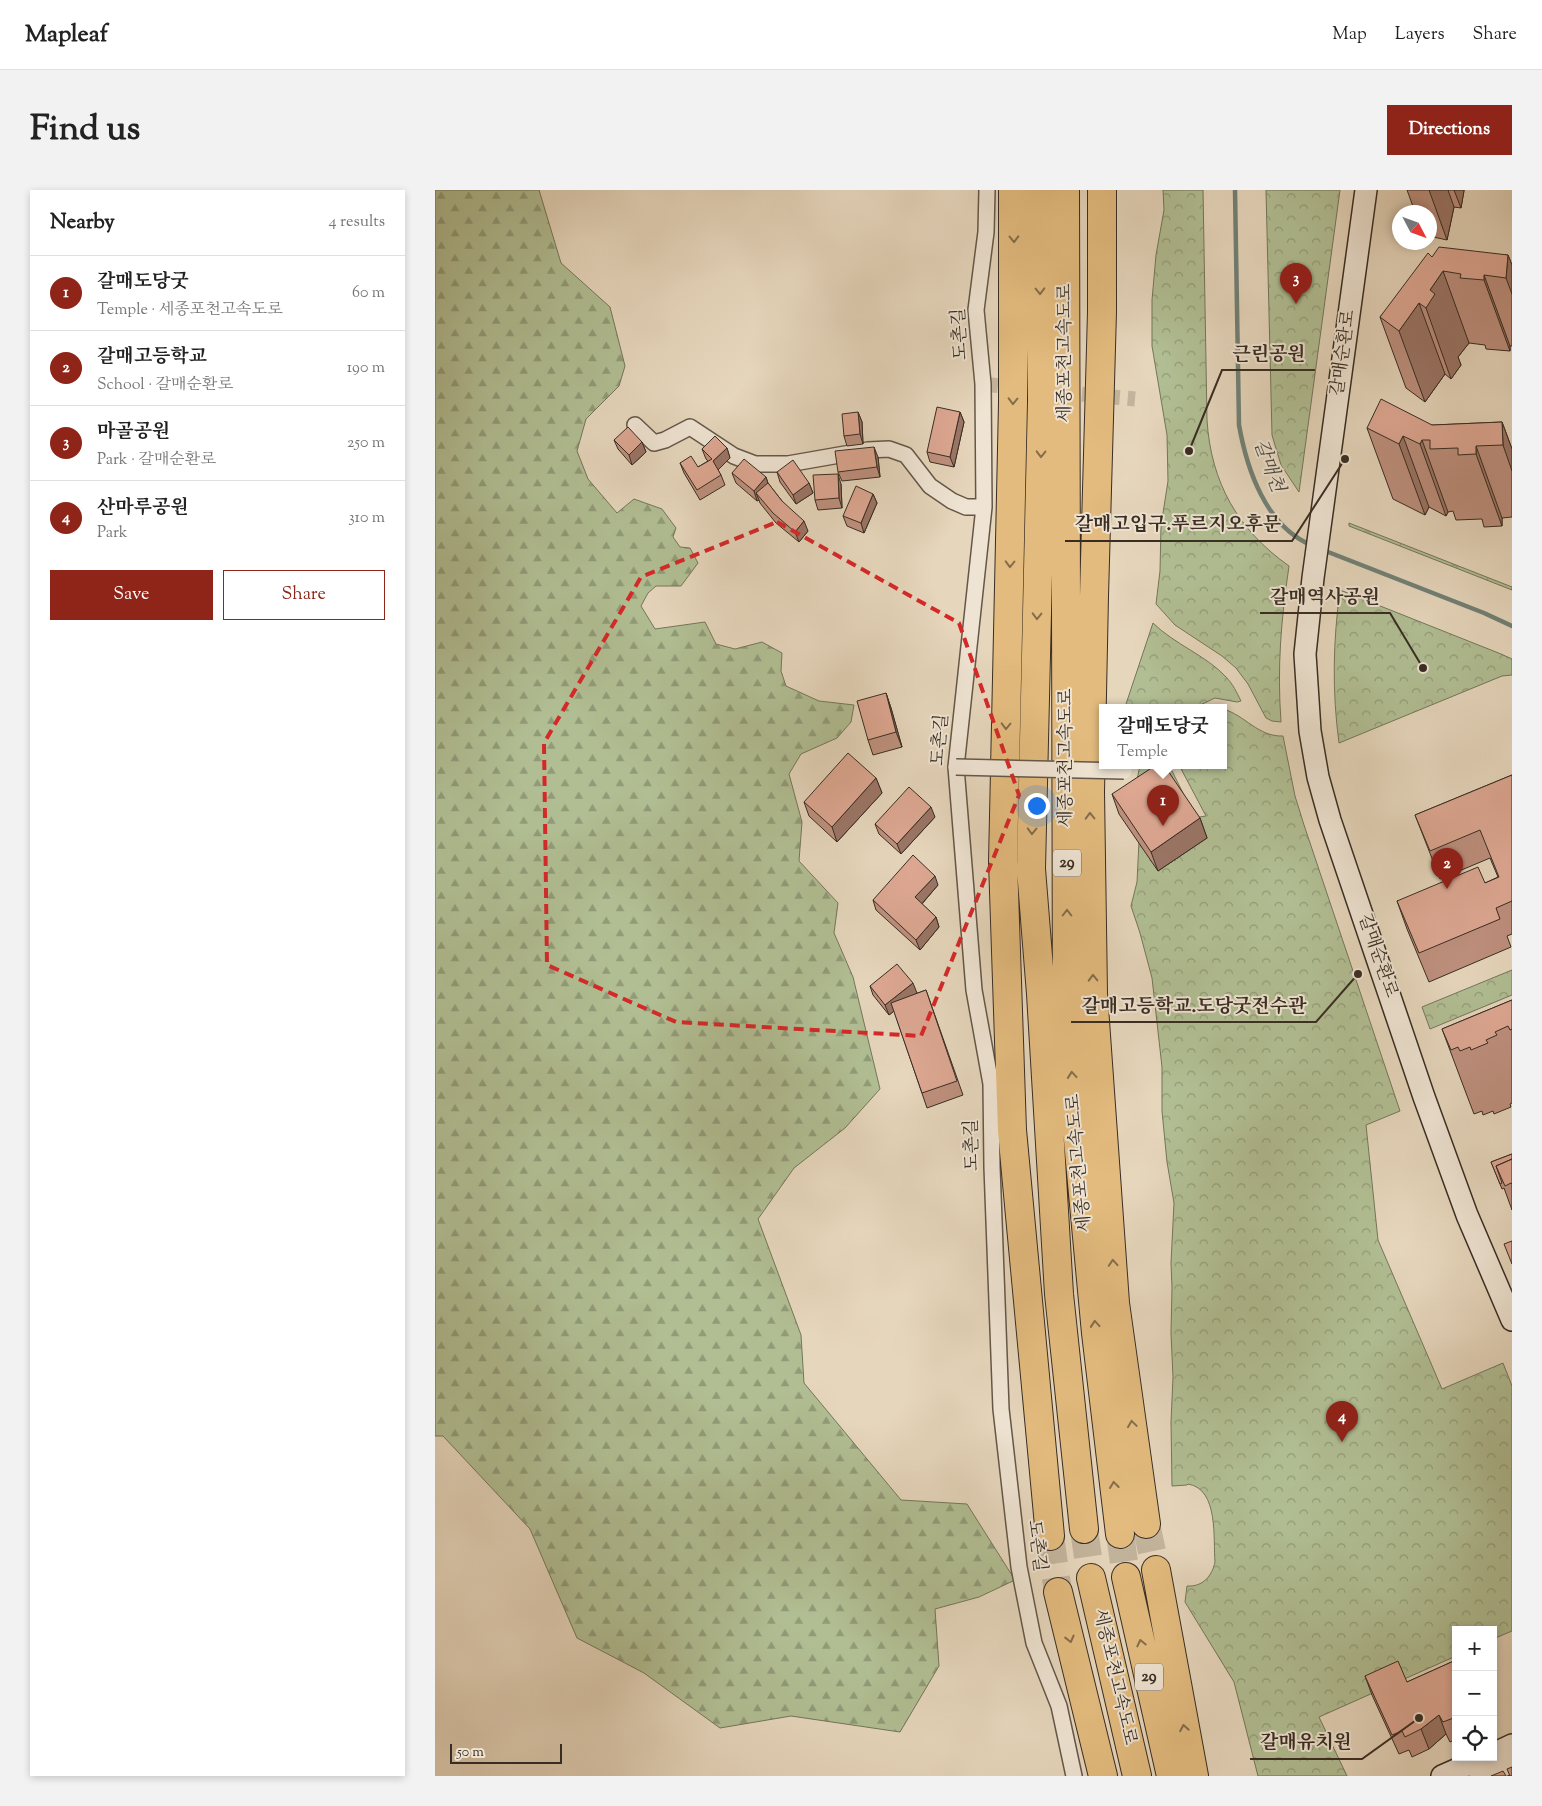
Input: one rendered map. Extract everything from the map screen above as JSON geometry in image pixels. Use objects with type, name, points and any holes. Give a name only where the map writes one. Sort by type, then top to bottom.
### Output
[{"type":"highway","points":[[1013,190],[1013,403],[1003,862],[1012,1130],[1050,1536]]},
{"type":"highway","name":"세종포천고속도로","points":[[1039,190],[1042,400],[1031,870],[1059,1294],[1084,1529]]},
{"type":"highway","name":"세종포천고속도로","points":[[1065,190],[1067,1022],[1096,1333],[1120,1534]]},
{"type":"highway","points":[[1102,190],[1102,312],[1090,792],[1093,993],[1115,1303],[1146,1524]]},
{"type":"highway","points":[[1156,1570],[1194,1776]]},
{"type":"highway","name":"세종포천고속도로","points":[[1126,1577],[1171,1776]]},
{"type":"highway","name":"세종포천고속도로","points":[[1091,1578],[1137,1776]]},
{"type":"highway","points":[[1058,1592],[1103,1776]]},
{"type":"street","name":"도촌길","points":[[987,190],[986,232],[977,310],[983,384],[984,507],[956,767],[974,990],[991,1084],[992,1167],[1001,1409],[1019,1567],[1034,1644],[1059,1706],[1074,1776]]},
{"type":"street","name":"갈매순환로","points":[[1366,190],[1321,516],[1305,654],[1310,731],[1318,777],[1331,820],[1424,1097],[1467,1215],[1512,1320]]},
{"type":"street","points":[[635,425],[655,442],[665,440],[689,427],[734,456],[755,464],[788,464],[868,450],[889,449],[906,455],[930,486],[952,501],[967,507],[984,507]]},
{"type":"street","points":[[956,767],[1125,771]]},
{"type":"street","points":[[1497,1752],[1512,1746]]},
{"type":"street","points":[[1442,1776],[1476,1761]]},
{"type":"street","points":[[1480,1776],[1512,1762]]},
{"type":"highlighted area","points":[[777,522],[959,623],[1019,795],[921,1036],[676,1022],[547,965],[544,743],[641,577]]},
{"type":"green space","points":[[435,190],[539,190],[561,263],[610,307],[625,366],[619,386],[586,419],[577,451],[588,479],[617,513],[634,499],[662,509],[676,528],[673,537],[680,547],[690,548],[698,563],[681,586],[656,586],[648,593],[641,606],[655,629],[705,622],[716,644],[735,649],[762,642],[782,653],[781,671],[786,686],[819,701],[854,705],[851,722],[837,738],[801,754],[789,774],[802,822],[799,861],[838,903],[834,933],[853,977],[880,1089],[845,1128],[794,1168],[758,1219],[801,1335],[804,1383],[901,1500],[967,1504],[1015,1580],[979,1597],[935,1609],[939,1666],[900,1732],[791,1716],[720,1728],[644,1673],[577,1638],[530,1529],[443,1436],[435,1436]]},
{"type":"green space","points":[[1163,190],[1203,190],[1207,420],[1214,464],[1230,503],[1242,521],[1255,537],[1289,566],[1284,606],[1279,682],[1281,722],[1266,718],[1248,684],[1236,668],[1222,656],[1175,625],[1156,604],[1160,571],[1161,526],[1168,481],[1167,435],[1152,346],[1152,300],[1156,255],[1164,210]]},
{"type":"green space","points":[[1266,190],[1340,190],[1299,492],[1281,465],[1272,435]]},
{"type":"green space","points":[[1349,523],[1512,587],[1512,590],[1349,526]]},
{"type":"green space","points":[[1340,590],[1512,659],[1512,675],[1502,676],[1339,743],[1334,667]]},
{"type":"green space","points":[[1153,623],[1210,663],[1226,677],[1241,701],[1215,698],[1202,704],[1126,704]]},
{"type":"green space","points":[[1227,710],[1266,733],[1283,736],[1295,796],[1304,825],[1400,1111],[1366,1125],[1378,1240],[1442,1389],[1503,1363],[1512,1386],[1512,1631],[1497,1637],[1497,1626],[1452,1626],[1452,1658],[1319,1717],[1347,1776],[1258,1776],[1234,1682],[1185,1602],[1187,1586],[1202,1583],[1214,1567],[1214,1529],[1210,1505],[1205,1495],[1198,1488],[1188,1484],[1172,1486],[1171,1263],[1174,1203],[1167,1162],[1162,1111],[1162,1067],[1152,978],[1131,906],[1137,882],[1139,841],[1133,800],[1139,769],[1171,769],[1194,815],[1193,818],[1206,816],[1181,769],[1227,769]]},
{"type":"green space","points":[[1512,970],[1512,995],[1430,1029],[1422,1007]]},
{"type":"building","points":[[1439,247],[1508,255],[1506,278],[1484,275],[1484,280],[1460,278],[1461,274],[1443,271],[1430,290],[1435,294],[1426,308],[1419,303],[1399,331],[1380,317],[1428,253],[1432,257]]},
{"type":"building","points":[[1381,399],[1432,425],[1502,422],[1503,445],[1476,446],[1476,454],[1458,455],[1458,448],[1430,449],[1430,440],[1422,440],[1420,444],[1403,436],[1399,444],[1367,428]]},
{"type":"building","points":[[937,407],[960,412],[950,457],[927,452]]},
{"type":"building","points":[[858,412],[860,434],[844,436],[842,414]]},
{"type":"building","points":[[628,427],[642,442],[629,455],[614,440]]},
{"type":"building","points":[[715,436],[727,448],[713,461],[721,475],[697,490],[680,463],[691,456],[698,467],[712,459],[702,449]]},
{"type":"building","points":[[874,447],[877,467],[838,472],[835,451]]},
{"type":"building","points":[[744,459],[766,477],[754,491],[732,473]]},
{"type":"building","points":[[793,460],[809,483],[793,495],[777,472]]},
{"type":"building","points":[[838,474],[839,498],[815,500],[813,475]]},
{"type":"building","points":[[768,483],[782,501],[804,521],[795,532],[773,513],[756,493]]},
{"type":"building","points":[[856,486],[873,494],[861,523],[843,516]]},
{"type":"building","points":[[886,693],[896,732],[868,740],[857,701]]},
{"type":"building","points":[[848,753],[876,778],[832,827],[804,802]]},
{"type":"building","points":[[1150,769],[1167,769],[1200,818],[1151,852],[1112,794]]},
{"type":"building","points":[[1512,775],[1512,901],[1496,908],[1500,919],[1419,953],[1397,901],[1478,867],[1485,883],[1499,877],[1480,830],[1430,851],[1415,815]]},
{"type":"building","points":[[909,787],[931,807],[897,844],[875,824]]},
{"type":"building","points":[[913,855],[935,876],[915,897],[936,917],[916,940],[873,900]]},
{"type":"building","points":[[897,964],[913,983],[885,1005],[870,986]]},
{"type":"building","points":[[926,990],[957,1081],[922,1093],[891,1003]]},
{"type":"building","points":[[1512,1000],[1512,1029],[1510,1030],[1508,1026],[1495,1032],[1497,1035],[1486,1040],[1488,1043],[1471,1050],[1470,1047],[1460,1051],[1458,1047],[1451,1050],[1442,1029]]},
{"type":"building","points":[[1512,1154],[1512,1159],[1496,1166],[1502,1183],[1500,1184],[1491,1162]]},
{"type":"building","points":[[1512,1159],[1512,1184],[1505,1186],[1496,1166]]},
{"type":"building","points":[[1512,1241],[1512,1264],[1504,1244]]},
{"type":"building","points":[[1398,1661],[1407,1682],[1452,1662],[1452,1719],[1443,1722],[1439,1715],[1421,1729],[1405,1737],[1402,1731],[1392,1735],[1365,1676]]},
{"type":"building","points":[[1512,1767],[1512,1776],[1510,1776],[1507,1769]]},
{"type":"building","points":[[1503,1771],[1506,1776],[1491,1776]]},
{"type":"waterway","name":"갈매천","points":[[1235,190],[1239,425],[1247,460],[1261,495],[1282,525],[1295,536],[1311,545]]},
{"type":"waterway","name":"갈매천","points":[[1323,550],[1484,613],[1512,626]]},
{"type":"tunnel","points":[[983,384],[1019,388]]},
{"type":"tunnel","points":[[1059,392],[1135,399]]},
{"type":"tunnel","points":[[1146,1524],[1156,1570]]},
{"type":"tunnel","points":[[1084,1529],[1091,1578]]},
{"type":"tunnel","points":[[1120,1534],[1126,1577]]},
{"type":"tunnel","points":[[1050,1536],[1058,1592]]},
{"type":"place","name":"마골공원","points":[[1296,304]]},
{"type":"place","name":"근린공원","points":[[1189,451]]},
{"type":"place","name":"갈매고입구.푸르지오후문","points":[[1345,459]]},
{"type":"place","name":"갈매역사공원","points":[[1423,668]]},
{"type":"place","name":"갈매도당굿","points":[[1163,826]]},
{"type":"place","name":"갈매고등학교","points":[[1447,889]]},
{"type":"place","name":"갈매고등학교.도당굿전수관","points":[[1358,974]]},
{"type":"place","name":"산마루공원","points":[[1342,1442]]},
{"type":"place","name":"갈매유치원","points":[[1419,1718]]}]
